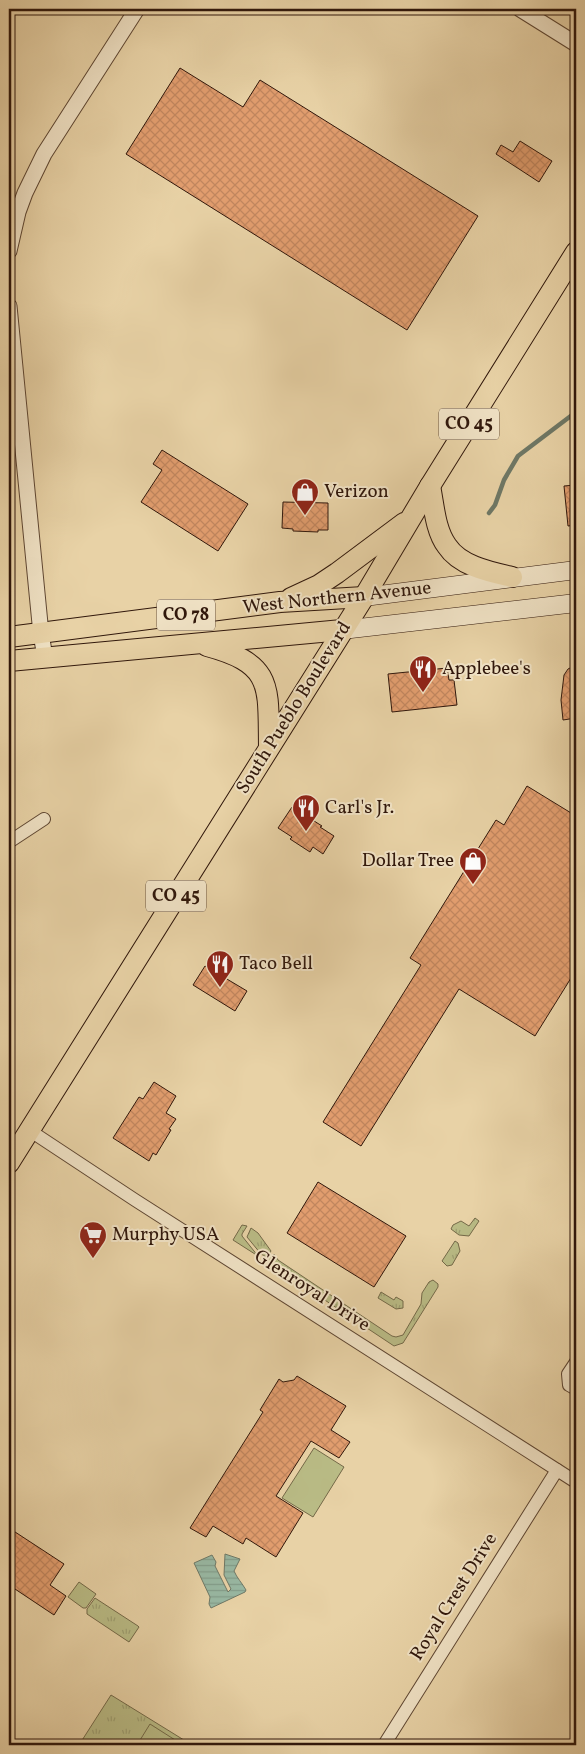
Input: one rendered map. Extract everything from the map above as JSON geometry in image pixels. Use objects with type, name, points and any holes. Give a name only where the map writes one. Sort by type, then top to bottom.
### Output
[{"type":"main road","name":"South Pueblo Boulevard","points":[[9,1163],[364,597],[430,486],[576,252]]},
{"type":"main road","points":[[430,486],[439,529],[447,546],[462,560],[488,572],[512,577]]},
{"type":"main road","points":[[280,602],[319,585],[337,574],[412,517]]},
{"type":"main road","name":"West Northern Avenue","points":[[9,637],[280,602],[364,597],[576,570]]},
{"type":"main road","name":"West Northern Avenue","points":[[9,661],[342,630],[576,603]]},
{"type":"main road","points":[[198,643],[228,651],[260,673],[266,686],[268,698],[269,747]]},
{"type":"street","points":[[9,251],[23,199],[44,154],[136,9]]},
{"type":"street","points":[[520,9],[576,44]]},
{"type":"street","points":[[9,306],[41,634],[45,657]]},
{"type":"street","points":[[9,842],[44,819]]},
{"type":"street","name":"Glenroyal Drive","points":[[29,1130],[135,1200],[576,1482]]},
{"type":"street","points":[[576,1362],[568,1374],[569,1385],[576,1389]]},
{"type":"street","name":"Royal Crest Drive","points":[[384,1745],[556,1470]]},
{"type":"green space","points":[[475,1218],[479,1221],[469,1236],[459,1235],[451,1229],[453,1225],[461,1221],[469,1226]]},
{"type":"green space","points":[[242,1225],[247,1226],[242,1236],[258,1256],[233,1240]]},
{"type":"green space","points":[[251,1228],[258,1233],[271,1251],[269,1254],[272,1256],[274,1254],[278,1260],[392,1336],[403,1335],[421,1304],[422,1293],[429,1282],[433,1280],[438,1284],[438,1287],[403,1343],[394,1346],[266,1261],[268,1258],[261,1254],[247,1237]]},
{"type":"green space","points":[[455,1241],[458,1243],[460,1251],[452,1265],[447,1266],[442,1261]]},
{"type":"green space","points":[[381,1292],[394,1300],[396,1297],[403,1301],[403,1308],[396,1309],[378,1298]]},
{"type":"green space","points":[[314,1448],[344,1467],[313,1517],[282,1498]]},
{"type":"green space","points":[[79,1582],[96,1594],[86,1608],[83,1608],[68,1597]]},
{"type":"green space","points":[[95,1598],[139,1627],[129,1642],[87,1614],[87,1609]]},
{"type":"green space","points":[[111,1695],[192,1745],[79,1745]]},
{"type":"green space","points":[[150,1724],[183,1745],[137,1745]]},
{"type":"shaded area","points":[[225,1554],[240,1559],[234,1571],[246,1590],[211,1608],[209,1604],[210,1597],[194,1563],[212,1555],[216,1562],[215,1566],[228,1592],[231,1589],[224,1575]]},
{"type":"building","points":[[180,68],[243,107],[260,80],[478,216],[407,330],[126,154]]},
{"type":"building","points":[[520,141],[552,161],[539,182],[496,154],[501,145],[513,152]]},
{"type":"building","points":[[162,450],[248,504],[218,551],[141,502],[162,470],[153,464]]},
{"type":"building","points":[[576,485],[576,525],[568,526],[564,486]]},
{"type":"building","name":"Verizon","points":[[283,502],[328,503],[328,530],[318,530],[318,532],[293,531],[293,529],[282,528]]},
{"type":"building","points":[[576,665],[576,718],[563,720],[561,700],[564,675],[568,669]]},
{"type":"building","name":"Applebee's","points":[[447,668],[449,680],[454,680],[457,705],[392,712],[388,674]]},
{"type":"building","points":[[527,786],[576,816],[576,970],[535,1036],[459,989],[361,1146],[323,1122],[421,965],[410,958],[496,820],[504,825]]},
{"type":"building","name":"Carl's Jr.","points":[[292,807],[334,836],[323,854],[313,847],[310,852],[290,839],[292,837],[278,828]]},
{"type":"building","name":"Taco Bell","points":[[205,966],[247,991],[235,1011],[193,985]]},
{"type":"building","points":[[154,1082],[176,1096],[166,1113],[176,1119],[156,1155],[153,1153],[149,1161],[113,1138],[139,1097],[143,1099]]},
{"type":"building","points":[[318,1182],[406,1236],[374,1287],[287,1233]]},
{"type":"building","points":[[297,1376],[346,1406],[331,1430],[350,1442],[339,1458],[311,1441],[276,1496],[303,1513],[276,1557],[246,1538],[243,1544],[213,1526],[206,1537],[190,1528],[263,1412],[260,1410],[279,1379],[283,1382],[294,1380]]},
{"type":"building","points":[[9,1528],[64,1564],[50,1585],[66,1596],[54,1615],[9,1585]]},
{"type":"waterway","points":[[489,513],[495,505],[504,480],[518,456],[576,412]]},
{"type":"place","name":"Verizon","points":[[305,516]]},
{"type":"place","name":"Applebee's","points":[[423,693]]},
{"type":"place","name":"Carl's Jr.","points":[[306,832]]},
{"type":"place","name":"Dollar Tree","points":[[473,885]]},
{"type":"place","name":"Taco Bell","points":[[220,988]]},
{"type":"place","name":"Murphy USA","points":[[93,1259]]}]
